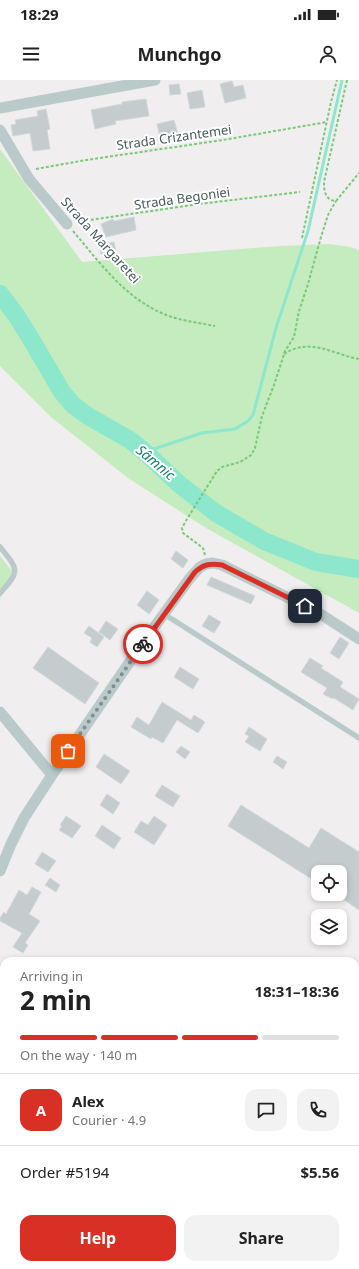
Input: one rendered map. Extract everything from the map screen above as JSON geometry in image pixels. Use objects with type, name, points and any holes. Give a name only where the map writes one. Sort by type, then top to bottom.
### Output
[{"type":"street","points":[[0,108],[155,80]]},
{"type":"street","name":"Strada Margaretei","points":[[0,130],[28,179],[67,224]]},
{"type":"street","points":[[0,871],[24,818],[52,775],[164,614],[200,567],[213,563],[222,565],[319,613],[359,639]]},
{"type":"street","points":[[0,712],[52,775]]},
{"type":"lane","points":[[0,547],[13,564],[15,570],[14,576],[10,583],[0,593]]},
{"type":"lane","points":[[164,614],[359,738]]},
{"type":"path","points":[[302,238],[337,80]]},
{"type":"path","points":[[336,201],[326,196],[324,191],[324,182],[347,80]]},
{"type":"path","name":"Strada Crizantemei","points":[[24,171],[327,122]]},
{"type":"path","points":[[206,564],[206,556],[203,548],[183,533],[182,528],[217,471],[222,467],[240,462],[250,455],[255,448],[262,416],[284,354],[294,337],[299,311],[328,215],[336,201],[359,173]]},
{"type":"path","name":"Strada Begoniei","points":[[67,224],[199,204],[300,192]]},
{"type":"path","name":"Strada Margaretei","points":[[67,224],[112,277],[126,291],[139,300],[155,310],[171,317],[215,326]]},
{"type":"path","points":[[284,354],[291,349],[298,347],[315,347],[359,359]]},
{"type":"green space","points":[[0,149],[82,262],[279,246],[330,244],[359,250],[359,613],[206,528],[128,478],[51,417],[0,366]]},
{"type":"green space","points":[[0,556],[12,571],[0,599]]},
{"type":"building","points":[[232,81],[234,87],[243,85],[246,98],[225,103],[220,84]]},
{"type":"building","points":[[179,84],[181,94],[170,95],[169,85]]},
{"type":"building","points":[[202,90],[205,107],[190,109],[187,93]]},
{"type":"building","points":[[146,99],[149,116],[115,121],[116,124],[95,129],[91,110],[122,104],[122,102]]},
{"type":"building","points":[[46,109],[50,129],[47,130],[50,149],[33,151],[30,133],[13,136],[11,125],[16,124],[15,120],[38,116],[37,111]]},
{"type":"building","points":[[174,120],[178,134],[160,138],[157,124]]},
{"type":"building","points":[[134,217],[136,230],[106,237],[101,224],[113,219],[114,221]]},
{"type":"building","points":[[114,242],[116,251],[101,254],[99,245]]},
{"type":"building","points":[[176,551],[188,560],[183,568],[171,559]]},
{"type":"building","points":[[211,577],[255,596],[251,604],[207,585]]},
{"type":"building","points":[[147,591],[159,600],[149,614],[137,605]]},
{"type":"building","points":[[209,615],[221,622],[214,633],[202,626]]},
{"type":"building","points":[[106,621],[118,629],[110,640],[99,632]]},
{"type":"building","points":[[89,626],[104,637],[97,647],[90,642],[92,638],[84,633]]},
{"type":"building","points":[[340,637],[349,643],[339,659],[330,653]]},
{"type":"building","points":[[48,647],[99,683],[85,704],[33,668]]},
{"type":"building","points":[[310,658],[323,666],[321,668],[343,682],[340,687],[359,699],[353,710],[334,698],[333,699],[323,694],[327,688],[301,672]]},
{"type":"building","points":[[180,667],[199,679],[193,689],[174,677]]},
{"type":"building","points":[[162,702],[191,720],[194,715],[205,722],[198,733],[177,720],[163,743],[152,737],[151,739],[131,727],[137,717],[149,725]]},
{"type":"building","points":[[249,727],[267,739],[260,751],[245,742],[249,736],[245,734]]},
{"type":"building","points":[[181,746],[190,752],[185,759],[176,752]]},
{"type":"building","points":[[104,754],[130,771],[121,784],[96,767]]},
{"type":"building","points":[[277,756],[287,762],[283,769],[273,762]]},
{"type":"building","points":[[162,785],[180,796],[173,807],[155,796]]},
{"type":"building","points":[[107,794],[120,803],[113,814],[100,805]]},
{"type":"building","points":[[241,805],[309,848],[321,828],[359,852],[359,910],[346,901],[347,865],[311,865],[311,879],[228,826]]},
{"type":"building","points":[[66,816],[81,826],[72,838],[59,830],[62,826],[60,825]]},
{"type":"building","points":[[154,816],[167,825],[154,845],[134,832],[141,821],[148,825]]},
{"type":"building","points":[[102,825],[121,838],[114,849],[95,836]]},
{"type":"building","points":[[42,852],[56,861],[48,872],[35,864]]},
{"type":"building","points":[[50,878],[60,885],[56,892],[45,885]]},
{"type":"building","points":[[32,887],[41,892],[29,914],[40,921],[25,943],[28,945],[23,953],[13,947],[22,933],[0,921],[0,918],[4,912],[6,914],[19,890],[27,895]]},
{"type":"waterway","points":[[145,452],[202,433],[235,429],[248,421],[253,415],[276,328],[308,231],[342,80]]},
{"type":"waterway","name":"Sâmnic","points":[[0,294],[16,315],[62,392],[73,405],[88,416],[130,440],[179,484],[216,513],[264,541],[316,562],[359,569]]},
{"type":"way so far","points":[[68,751],[143,644]]},
{"type":"route","points":[[143,644],[190,578],[200,567],[206,564],[213,563],[222,565],[305,606]]}]
